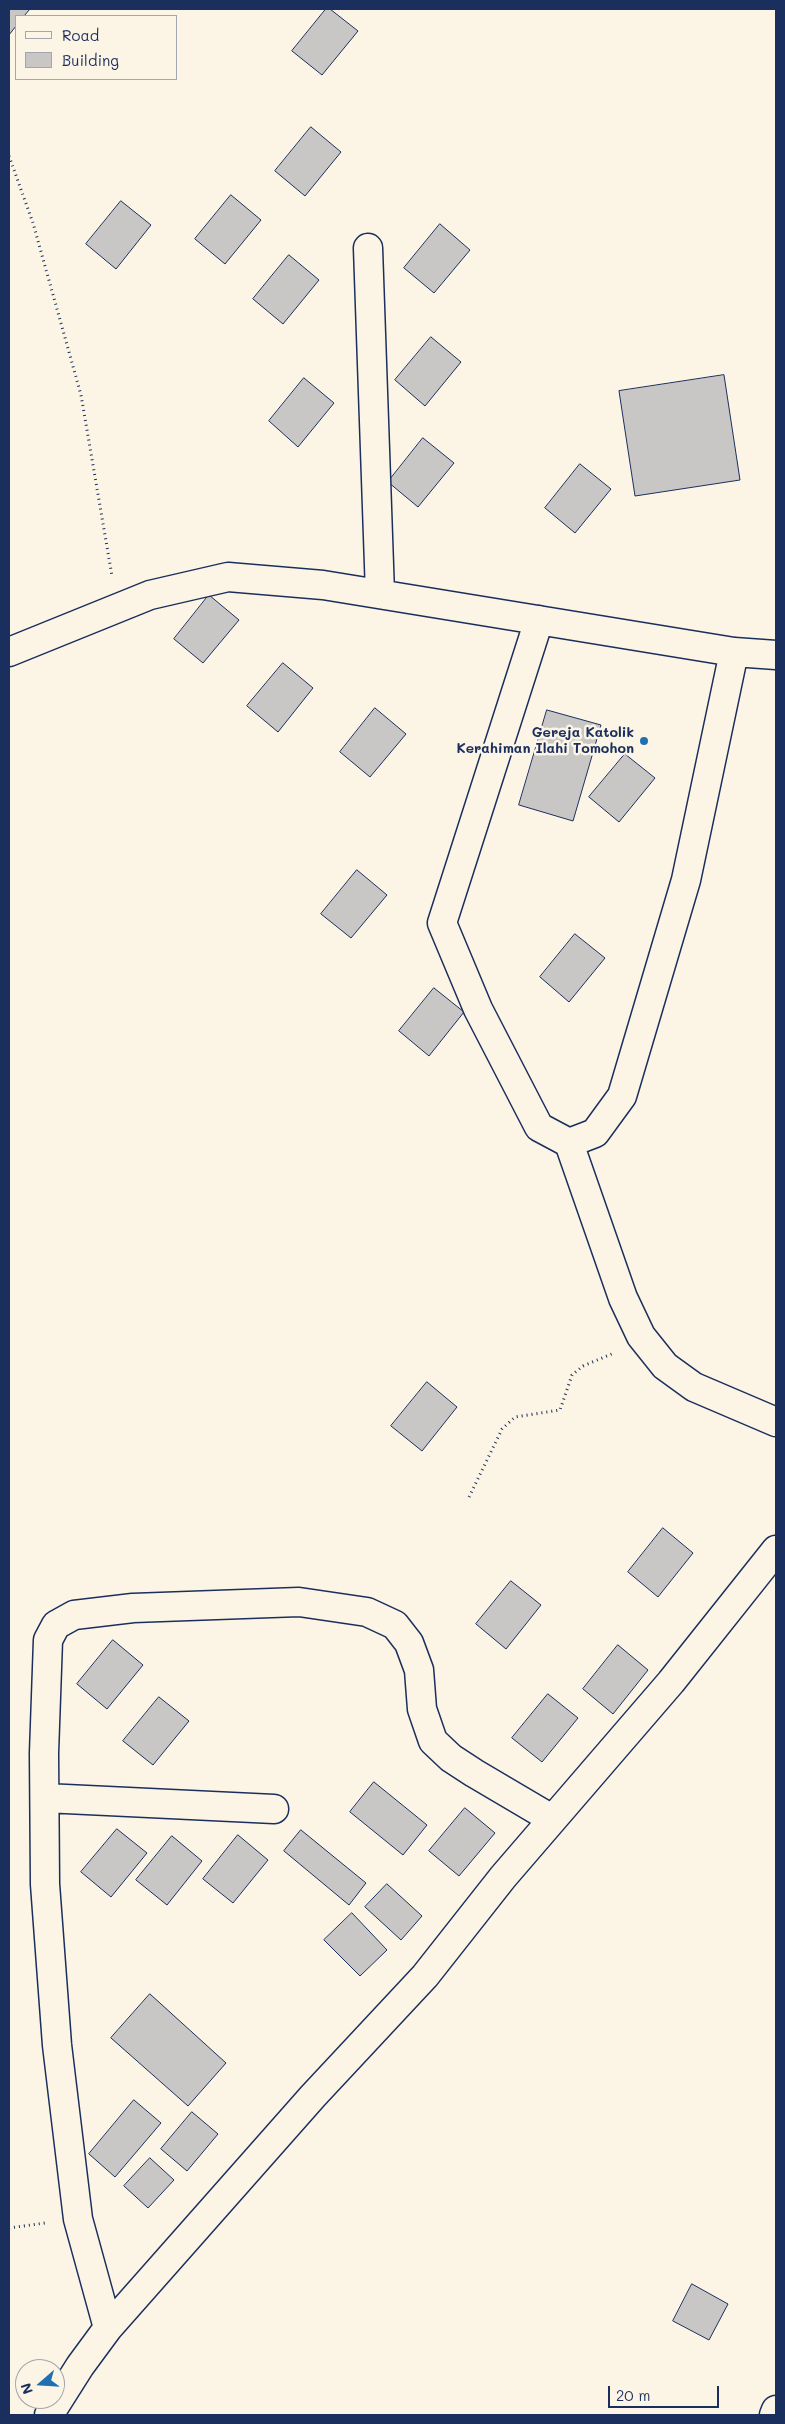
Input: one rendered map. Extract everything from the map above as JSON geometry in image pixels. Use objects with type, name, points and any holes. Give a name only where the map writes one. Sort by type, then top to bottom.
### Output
[{"type":"main road","points":[[368,248],[380,594]]},
{"type":"main road","points":[[9,652],[150,595],[228,577],[323,585],[734,652],[776,655]]},
{"type":"main road","points":[[539,620],[442,924],[478,1009],[539,1127],[569,1143],[623,1298],[641,1336],[665,1366],[694,1387],[776,1422]]},
{"type":"main road","points":[[569,1143],[595,1133],[622,1096],[686,880],[734,652]]},
{"type":"main road","points":[[49,2415],[80,2366],[108,2328],[313,2096],[425,1976],[503,1877],[671,1682],[776,1550]]},
{"type":"main road","points":[[108,2328],[78,2219],[57,2045],[45,1884],[47,1654],[48,1640],[56,1625],[74,1615],[133,1608],[299,1602],[367,1612],[395,1625],[409,1643],[419,1670],[422,1709],[434,1742],[451,1758],[466,1768],[552,1819]]},
{"type":"main road","points":[[46,1798],[274,1809]]},
{"type":"main road","points":[[774,2415],[776,2410]]},
{"type":"path","points":[[9,156],[33,222],[81,394],[117,608]]},
{"type":"path","points":[[469,1497],[502,1429],[515,1417],[560,1410],[572,1375],[583,1366],[611,1355],[641,1336]]},
{"type":"building","points":[[9,9],[30,9],[25,15],[15,15],[15,27],[9,35]]},
{"type":"building","points":[[326,9],[330,9],[358,31],[322,75],[292,51]]},
{"type":"building","points":[[311,127],[341,152],[305,196],[275,171]]},
{"type":"building","points":[[231,195],[261,220],[225,264],[195,239]]},
{"type":"building","points":[[121,201],[151,225],[116,269],[86,244]]},
{"type":"building","points":[[440,224],[470,250],[434,293],[404,268]]},
{"type":"building","points":[[289,255],[319,280],[283,324],[253,299]]},
{"type":"building","points":[[431,337],[461,362],[425,406],[395,380]]},
{"type":"building","points":[[724,375],[740,480],[635,496],[619,391]]},
{"type":"building","points":[[304,378],[334,403],[298,447],[269,421]]},
{"type":"building","points":[[423,438],[454,463],[418,507],[388,482]]},
{"type":"building","points":[[580,464],[611,489],[575,533],[545,508]]},
{"type":"building","points":[[209,595],[239,620],[203,663],[174,639]]},
{"type":"building","points":[[283,663],[313,688],[278,732],[247,706]]},
{"type":"building","points":[[375,708],[406,734],[370,777],[340,752]]},
{"type":"building","points":[[547,710],[601,725],[573,821],[519,805]]},
{"type":"building","points":[[625,754],[655,778],[619,822],[589,797]]},
{"type":"building","points":[[357,870],[387,895],[351,938],[321,914]]},
{"type":"building","points":[[575,934],[605,958],[569,1002],[540,977]]},
{"type":"building","points":[[434,988],[464,1012],[429,1056],[399,1031]]},
{"type":"building","points":[[427,1382],[457,1407],[422,1451],[391,1426]]},
{"type":"building","points":[[663,1528],[693,1553],[658,1597],[628,1572]]},
{"type":"building","points":[[511,1581],[541,1605],[506,1649],[476,1624]]},
{"type":"building","points":[[113,1640],[143,1665],[107,1709],[77,1684]]},
{"type":"building","points":[[618,1645],[648,1670],[613,1714],[583,1689]]},
{"type":"building","points":[[548,1694],[578,1718],[542,1762],[512,1738]]},
{"type":"building","points":[[159,1697],[189,1721],[153,1765],[123,1741]]},
{"type":"building","points":[[374,1782],[427,1825],[403,1855],[350,1812]]},
{"type":"building","points":[[465,1808],[495,1833],[459,1876],[429,1851]]},
{"type":"building","points":[[117,1829],[147,1853],[111,1897],[81,1872]]},
{"type":"building","points":[[301,1830],[366,1883],[349,1905],[284,1851]]},
{"type":"building","points":[[238,1835],[268,1860],[233,1903],[203,1879]]},
{"type":"building","points":[[172,1836],[202,1861],[167,1905],[136,1880]]},
{"type":"building","points":[[387,1884],[422,1916],[401,1940],[365,1907]]},
{"type":"building","points":[[352,1913],[387,1950],[360,1976],[324,1940]]},
{"type":"building","points":[[150,1994],[226,2063],[188,2106],[111,2038]]},
{"type":"building","points":[[134,2100],[161,2123],[115,2177],[89,2154]]},
{"type":"building","points":[[192,2112],[218,2134],[187,2171],[161,2149]]},
{"type":"building","points":[[150,2158],[174,2180],[148,2208],[124,2186]]},
{"type":"building","points":[[692,2284],[728,2304],[709,2340],[673,2321]]},
{"type":"place","name":"Gereja Katolik Kerahiman Ilahi Tomohon","points":[[644,741]]}]
